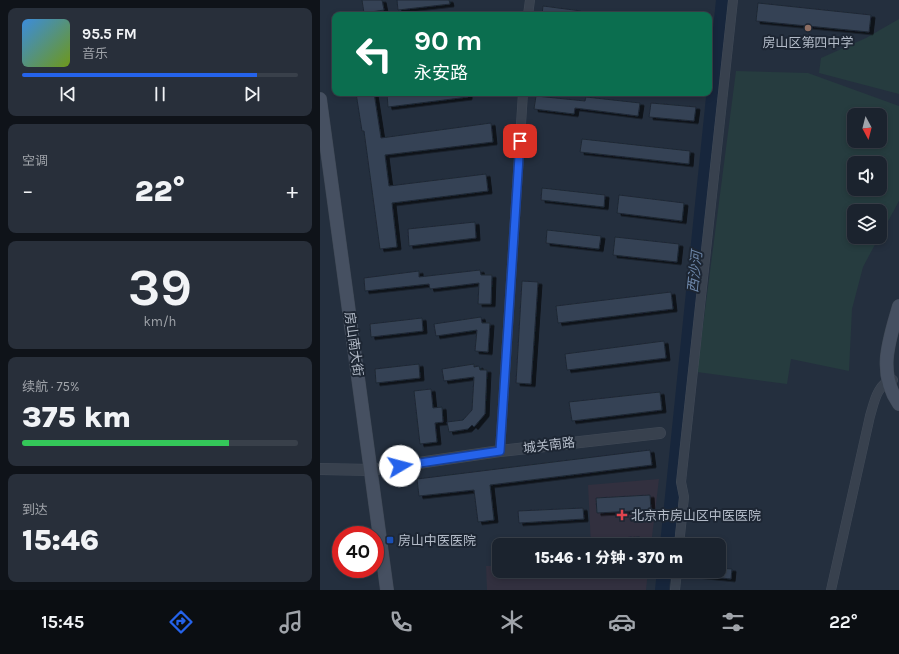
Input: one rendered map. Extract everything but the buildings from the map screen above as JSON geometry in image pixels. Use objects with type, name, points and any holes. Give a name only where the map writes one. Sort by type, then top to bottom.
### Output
[{"type":"main road","name":"房山南大街","points":[[320,99],[387,590]]},
{"type":"main road","points":[[899,306],[888,351],[886,367],[890,380],[899,395]]},
{"type":"main road","points":[[899,327],[892,357],[890,380],[890,390],[899,404]]},
{"type":"street","points":[[528,12],[530,0]]},
{"type":"street","points":[[680,538],[684,497],[681,482],[733,0]]},
{"type":"street","points":[[500,451],[523,96]]},
{"type":"street","points":[[831,590],[870,416],[878,392],[890,380]]},
{"type":"street","name":"城关南路","points":[[320,468],[371,470],[500,451],[660,433]]},
{"type":"street","points":[[675,590],[676,578]]},
{"type":"shaded area","name":"北京市房山区中医医院","points":[[659,479],[652,538],[591,538],[588,485]]},
{"type":"shaded area","points":[[486,566],[492,566],[492,578],[647,578],[646,590],[487,590]]},
{"type":"green space","points":[[899,19],[899,94],[819,73],[821,58],[866,38]]},
{"type":"green space","points":[[736,71],[808,73],[899,106],[899,201],[887,223],[887,204],[847,204],[847,244],[875,244],[863,267],[852,309],[849,371],[791,359],[787,384],[697,372]]},
{"type":"waterway","name":"西沙河","points":[[668,538],[723,0]]},
{"type":"waterway","name":"西沙河","points":[[662,590],[663,578]]},
{"type":"place","name":"房山区第四中学","points":[[808,28]]},
{"type":"place","name":"北京市房山区中医医院","points":[[622,515]]},
{"type":"place","name":"房山中医医院","points":[[390,540]]},
{"type":"route","points":[[400,466],[500,451],[520,141]]}]
